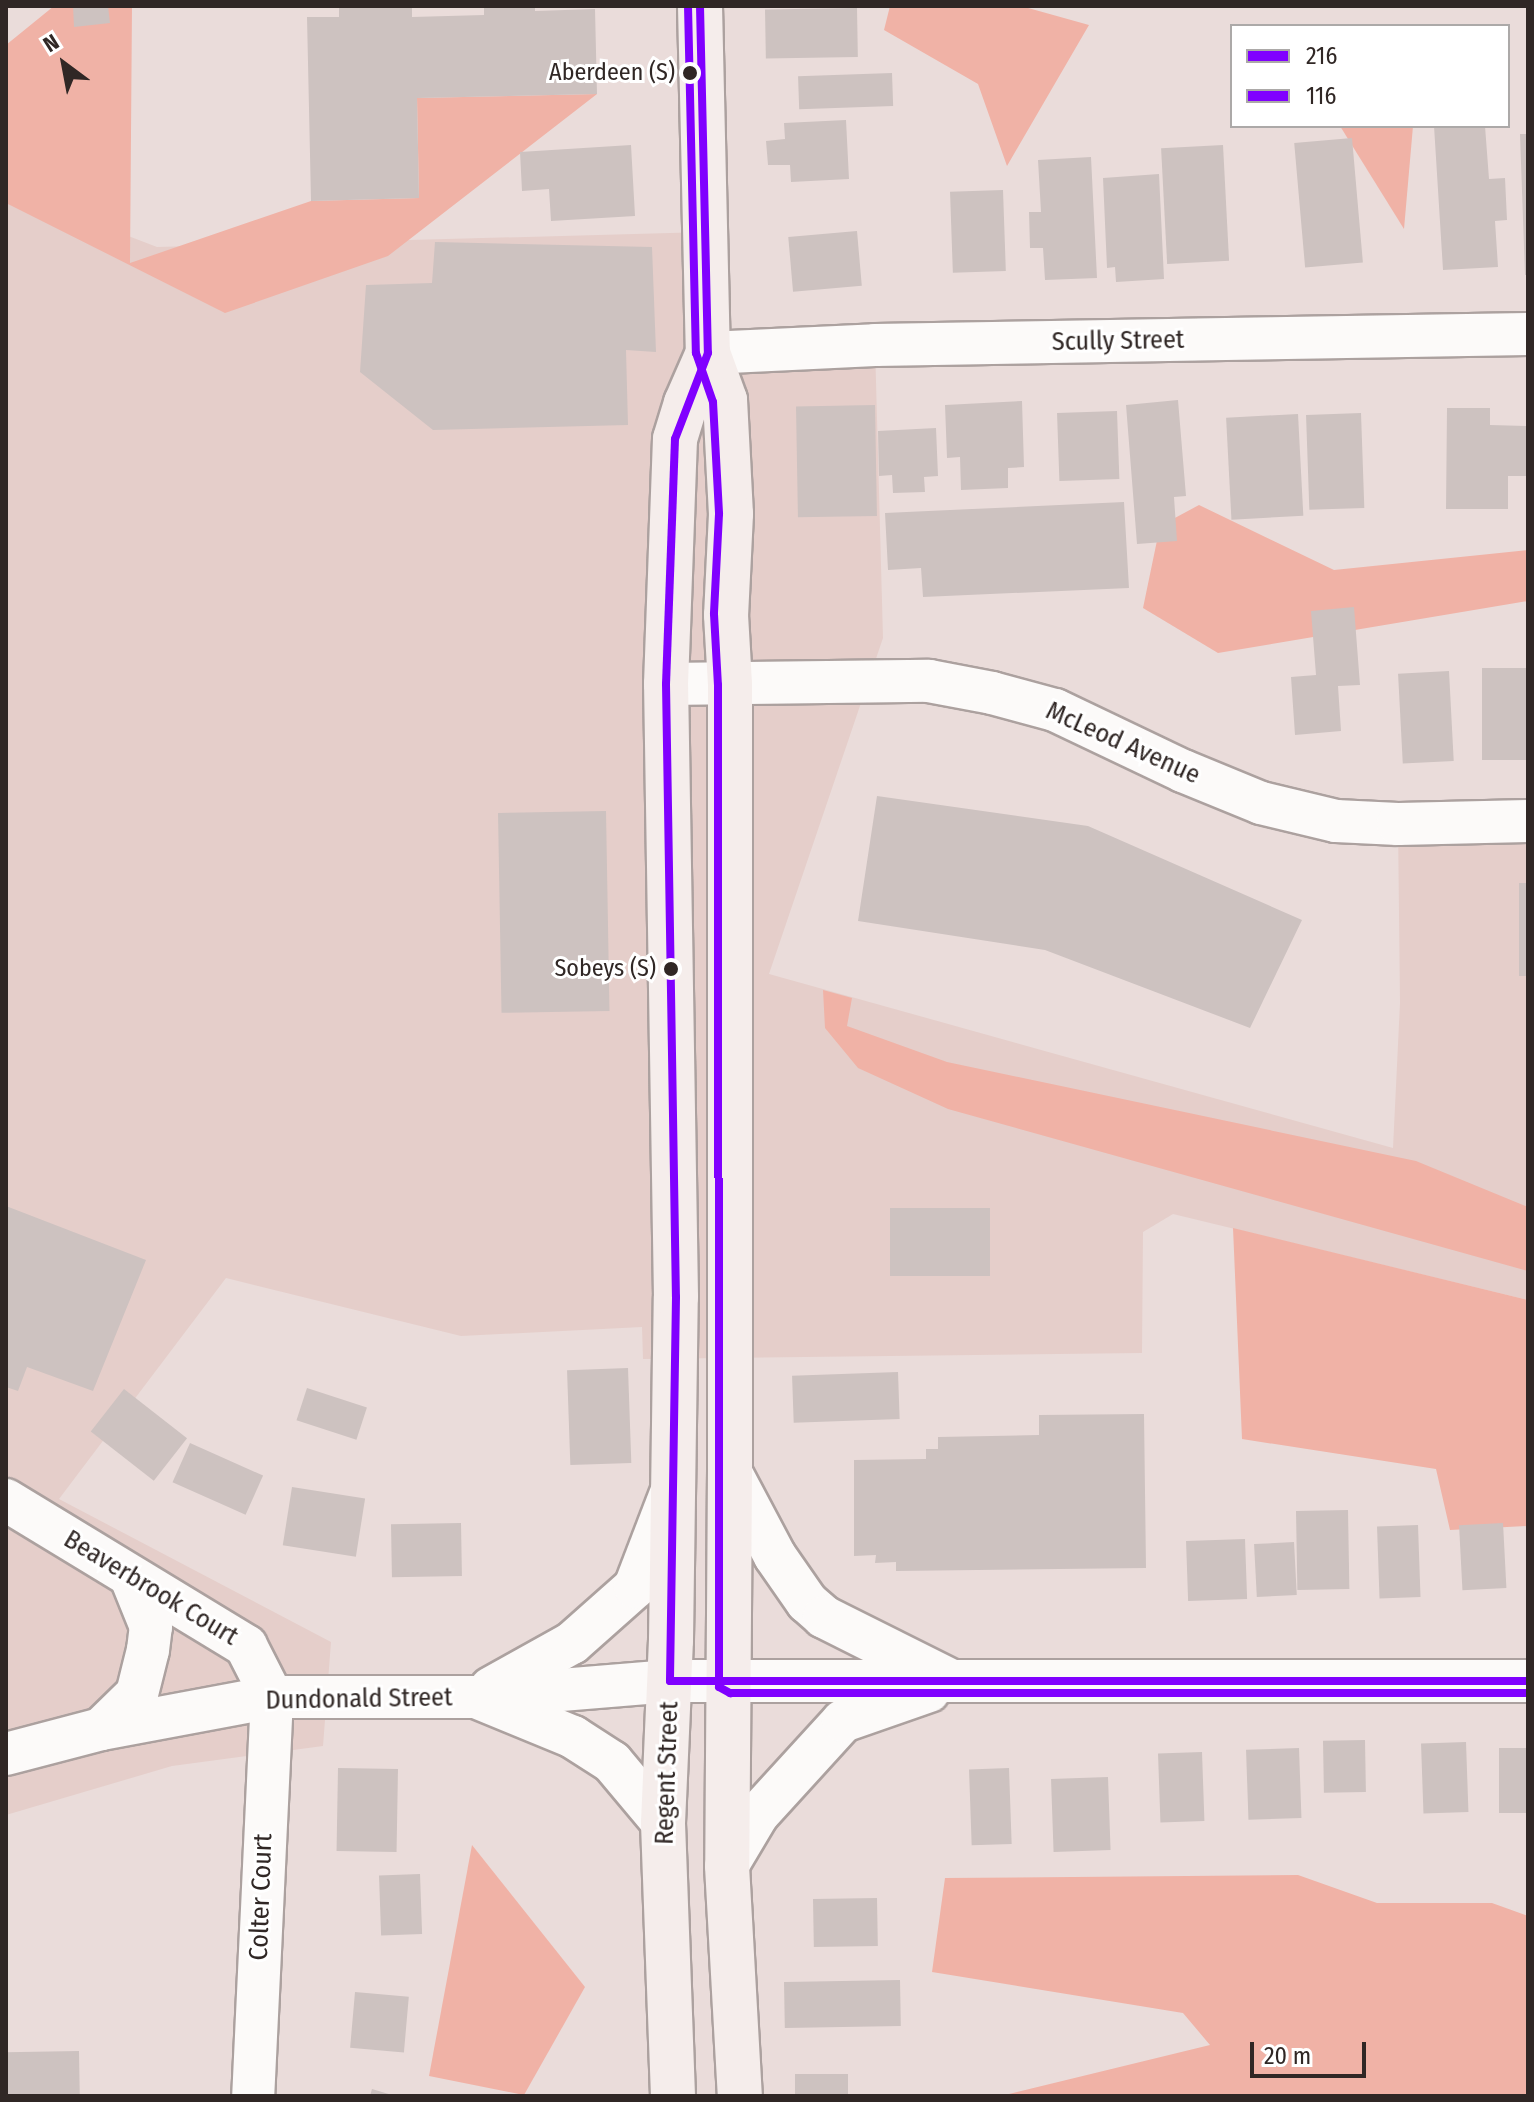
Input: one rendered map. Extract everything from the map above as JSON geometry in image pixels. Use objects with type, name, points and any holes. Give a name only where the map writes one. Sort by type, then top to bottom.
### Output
[{"type":"main road","name":"Regent Street","points":[[700,6],[708,353],[725,400],[731,514],[726,615],[730,685],[730,1681],[727,1866],[740,2096]]},
{"type":"main road","name":"Regent Street","points":[[673,2096],[663,1823],[670,1681],[676,1297],[666,684],[675,439],[686,403],[708,353]]},
{"type":"street","name":"Scully Street","points":[[708,353],[875,345],[1528,334]]},
{"type":"street","name":"McLeod Avenue","points":[[666,684],[929,681],[992,693],[1055,710],[1183,771],[1261,803],[1336,821],[1398,824],[1528,821]]},
{"type":"street","points":[[730,1471],[775,1556],[807,1602],[824,1617],[952,1681]]},
{"type":"street","points":[[476,1697],[572,1643],[635,1587],[674,1485]]},
{"type":"street","name":"Beaverbrook Court","points":[[6,1500],[132,1580],[246,1646],[272,1697]]},
{"type":"street","points":[[101,1729],[137,1694],[148,1650],[151,1627],[132,1580]]},
{"type":"street","name":"Dundonald Street","points":[[6,1754],[101,1729],[272,1697],[476,1697],[670,1681],[1528,1681]]},
{"type":"street","points":[[727,1866],[758,1814],[843,1721],[907,1701],[952,1681]]},
{"type":"street","name":"Colter Court","points":[[253,2096],[272,1697]]},
{"type":"street","points":[[476,1697],[573,1737],[612,1762],[663,1823]]},
{"type":"shaded area","points":[[54,6],[132,6],[130,263],[311,201],[419,198],[417,98],[597,94],[388,256],[225,313],[6,203],[6,45]]},
{"type":"shaded area","points":[[890,6],[1021,6],[1089,25],[1007,166],[978,84],[884,30]]},
{"type":"shaded area","points":[[1341,128],[1413,128],[1404,229]]},
{"type":"shaded area","points":[[6,189],[157,247],[706,232],[708,353],[875,345],[883,638],[769,974],[1393,1148],[1400,1003],[1398,824],[1528,821],[1528,1300],[1173,1214],[1143,1232],[1142,1353],[643,1359],[642,1327],[461,1336],[226,1278],[59,1499],[331,1642],[323,1746],[172,1766],[6,1815]]},
{"type":"shaded area","points":[[1199,505],[1334,570],[1528,550],[1528,601],[1218,653],[1143,608],[1160,526]]},
{"type":"shaded area","points":[[823,990],[852,998],[847,1026],[947,1062],[1416,1161],[1528,1207],[1528,1271],[948,1109],[858,1068],[825,1028]]},
{"type":"shaded area","points":[[1233,1228],[1528,1300],[1528,1526],[1450,1530],[1436,1469],[1242,1439]]},
{"type":"shaded area","points":[[472,1845],[585,1987],[524,2095],[429,2076]]},
{"type":"shaded area","points":[[1298,1875],[1377,1903],[1492,1903],[1528,1916],[1528,2096],[1001,2096],[1210,2045],[1183,2013],[932,1972],[945,1878]]},
{"type":"building","points":[[73,6],[108,6],[110,23],[74,27]]},
{"type":"building","points":[[339,6],[412,6],[412,17],[484,15],[484,6],[535,6],[535,11],[595,9],[597,94],[417,98],[419,198],[311,201],[307,17],[339,17]]},
{"type":"building","points":[[857,8],[858,57],[766,59],[765,10]]},
{"type":"building","points":[[892,73],[893,106],[799,109],[798,76]]},
{"type":"building","points":[[846,120],[849,179],[791,182],[790,165],[768,165],[766,141],[785,139],[784,123]]},
{"type":"building","points":[[1434,128],[1485,128],[1489,179],[1505,178],[1507,220],[1495,221],[1498,267],[1443,270]]},
{"type":"building","points":[[1520,134],[1528,134],[1528,275],[1525,275]]},
{"type":"building","points":[[1352,138],[1363,263],[1305,268],[1294,143]]},
{"type":"building","points":[[631,145],[635,216],[551,221],[549,189],[522,191],[520,152]]},
{"type":"building","points":[[1223,145],[1229,261],[1167,264],[1161,148]]},
{"type":"building","points":[[1091,157],[1097,278],[1045,280],[1043,248],[1030,248],[1029,212],[1041,212],[1038,160]]},
{"type":"building","points":[[1159,174],[1164,279],[1116,282],[1115,267],[1107,268],[1103,178]]},
{"type":"building","points":[[1003,190],[1006,271],[953,273],[950,192]]},
{"type":"building","points":[[857,231],[862,286],[793,292],[788,237]]},
{"type":"building","points":[[435,242],[652,247],[656,352],[626,350],[628,425],[433,430],[360,372],[366,285],[432,283]]},
{"type":"building","points":[[1178,400],[1186,496],[1174,497],[1177,541],[1137,544],[1126,405]]},
{"type":"building","points":[[1022,401],[1024,467],[1008,468],[1008,488],[961,490],[960,457],[947,458],[945,405]]},
{"type":"building","points":[[875,405],[877,516],[798,517],[796,406]]},
{"type":"building","points":[[1447,408],[1490,408],[1490,425],[1527,426],[1527,476],[1508,476],[1508,509],[1446,509]]},
{"type":"building","points":[[1117,411],[1119,479],[1059,481],[1057,413]]},
{"type":"building","points":[[1361,413],[1364,508],[1309,510],[1306,415]]},
{"type":"building","points":[[1298,414],[1303,516],[1231,520],[1226,418]]},
{"type":"building","points":[[936,428],[938,476],[924,477],[925,492],[893,493],[892,475],[879,476],[878,431]]},
{"type":"building","points":[[1124,502],[1129,588],[923,597],[921,568],[888,570],[885,513]]},
{"type":"building","points":[[1354,607],[1360,685],[1338,686],[1341,731],[1295,735],[1291,677],[1316,675],[1311,611]]},
{"type":"building","points":[[1482,668],[1528,668],[1528,760],[1482,760]]},
{"type":"building","points":[[1449,671],[1454,761],[1403,764],[1398,674]]},
{"type":"building","points":[[877,796],[1088,826],[1302,920],[1250,1028],[1045,950],[858,921]]},
{"type":"building","points":[[606,811],[609,1011],[502,1013],[498,813]]},
{"type":"building","points":[[1519,883],[1528,883],[1528,976],[1519,976]]},
{"type":"building","points":[[6,1206],[146,1260],[93,1391],[27,1367],[18,1391],[6,1387]]},
{"type":"building","points":[[890,1208],[990,1208],[990,1276],[890,1276]]},
{"type":"building","points":[[628,1368],[631,1463],[570,1465],[567,1370]]},
{"type":"building","points":[[898,1372],[900,1419],[794,1423],[792,1376]]},
{"type":"building","points":[[307,1388],[367,1407],[356,1440],[296,1420]]},
{"type":"building","points":[[124,1389],[187,1438],[154,1481],[91,1432]]},
{"type":"building","points":[[1144,1414],[1146,1568],[896,1571],[896,1562],[875,1563],[876,1555],[854,1556],[854,1460],[926,1459],[926,1449],[938,1449],[938,1437],[1039,1435],[1039,1415]]},
{"type":"building","points":[[190,1443],[263,1476],[246,1515],[173,1482]]},
{"type":"building","points":[[292,1487],[365,1499],[356,1557],[283,1545]]},
{"type":"building","points":[[1348,1510],[1349,1589],[1297,1590],[1296,1511]]},
{"type":"building","points":[[461,1523],[462,1576],[392,1577],[391,1524]]},
{"type":"building","points":[[1503,1523],[1506,1588],[1462,1590],[1459,1525]]},
{"type":"building","points":[[1418,1525],[1421,1597],[1380,1598],[1377,1526]]},
{"type":"building","points":[[1245,1539],[1247,1599],[1188,1601],[1186,1541]]},
{"type":"building","points":[[1294,1542],[1297,1595],[1257,1597],[1254,1544]]},
{"type":"building","points":[[1365,1740],[1366,1792],[1324,1793],[1323,1741]]},
{"type":"building","points":[[1466,1742],[1468,1812],[1423,1814],[1421,1744]]},
{"type":"building","points":[[1299,1748],[1301,1818],[1248,1820],[1246,1750]]},
{"type":"building","points":[[1499,1748],[1528,1748],[1528,1813],[1499,1813]]},
{"type":"building","points":[[1202,1752],[1204,1821],[1160,1822],[1158,1754]]},
{"type":"building","points":[[338,1768],[398,1769],[397,1852],[337,1851]]},
{"type":"building","points":[[1009,1768],[1012,1844],[972,1845],[969,1769]]},
{"type":"building","points":[[1108,1777],[1111,1850],[1054,1852],[1051,1779]]},
{"type":"building","points":[[420,1874],[422,1934],[381,1935],[379,1875]]},
{"type":"building","points":[[877,1898],[878,1946],[814,1947],[813,1899]]},
{"type":"building","points":[[900,1980],[901,2026],[785,2028],[784,1982]]},
{"type":"building","points":[[355,1992],[409,1997],[404,2052],[350,2048]]},
{"type":"building","points":[[79,2051],[80,2096],[7,2096],[6,2052]]},
{"type":"building","points":[[795,2074],[848,2074],[848,2096],[795,2096]]},
{"type":"building","points":[[372,2089],[392,2095],[392,2096],[370,2096]]},
{"type":"transit line","name":"116","points":[[688,6],[696,353],[713,402],[719,514],[714,614],[718,685],[719,1687],[730,1693],[1528,1693]]},
{"type":"transit line","name":"216","points":[[700,6],[708,353],[675,439],[666,684],[676,1297],[670,1681],[1528,1681]]},
{"type":"place","name":"Aberdeen (S)","points":[[690,73]]},
{"type":"place","name":"Sobeys (S)","points":[[671,969]]}]
